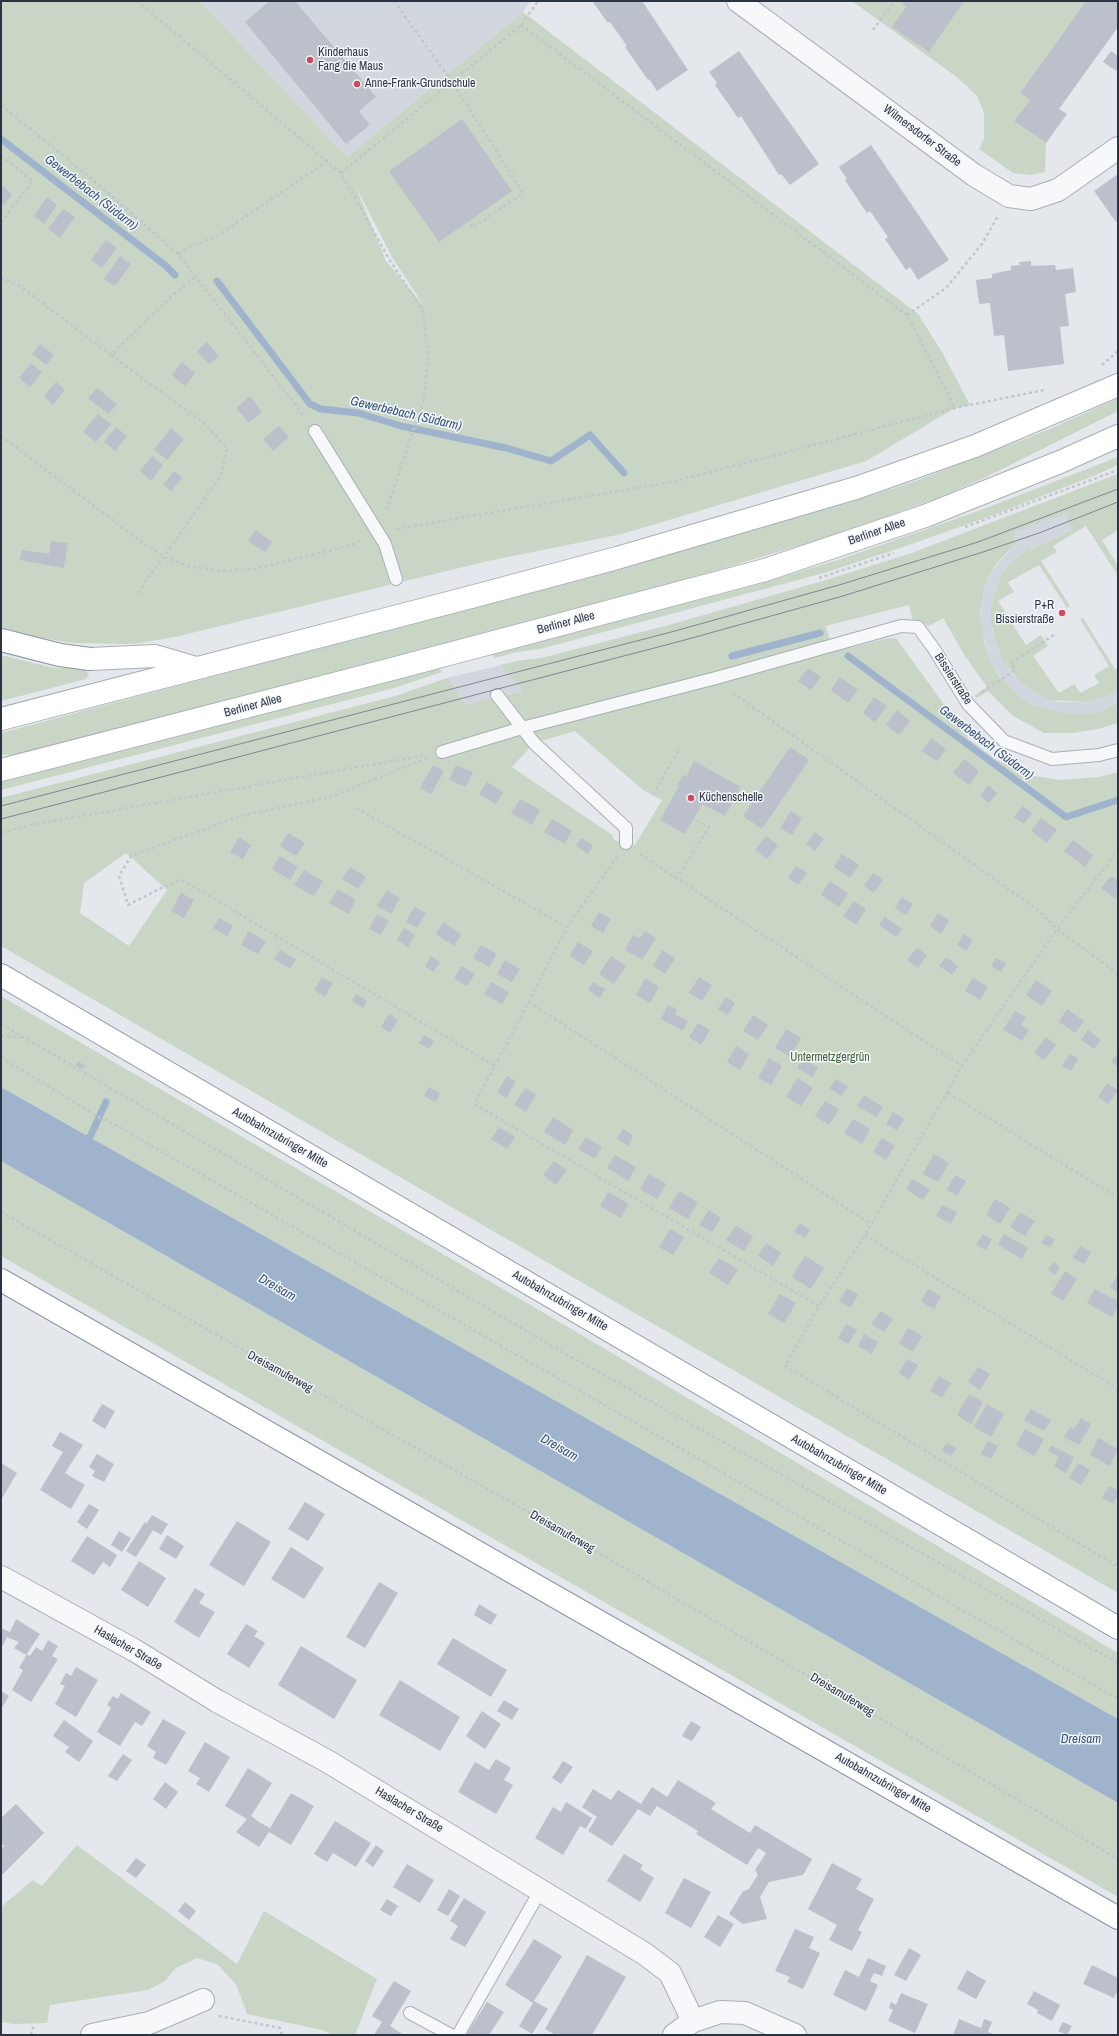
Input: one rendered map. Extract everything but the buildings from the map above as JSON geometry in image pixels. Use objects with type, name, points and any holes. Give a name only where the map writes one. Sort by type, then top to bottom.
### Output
[{"type":"main road","points":[[1,719],[471,597],[698,535],[856,488],[975,446],[1118,385]]},
{"type":"main road","name":"Berliner Allee","points":[[1,770],[498,642],[765,570],[925,516],[1060,462],[1118,436]]},
{"type":"main road","points":[[1,640],[60,655],[90,659],[155,656],[196,668]]},
{"type":"main road","name":"Autobahnzubringer Mitte","points":[[1,975],[1118,1628]]},
{"type":"main road","name":"Autobahnzubringer Mitte","points":[[1,1280],[1118,1918]]},
{"type":"street","name":"Wilmersdorfer Straße","points":[[738,1],[974,175],[1009,196],[1031,199],[1058,190],[1118,148]]},
{"type":"street","name":"Haslacher Straße","points":[[1,1577],[134,1650],[217,1701],[327,1761],[645,1954],[670,1973],[693,2021]]},
{"type":"street","points":[[92,2035],[149,2024],[203,2000]]},
{"type":"street","points":[[674,2035],[693,2021],[720,2012],[746,2014],[795,2035]]},
{"type":"lane","points":[[315,431],[385,544],[396,579]]},
{"type":"lane","name":"Bissierstraße","points":[[716,678],[831,644],[901,626],[918,627],[934,649],[968,704],[1004,741],[1052,759],[1099,755],[1118,750]]},
{"type":"lane","points":[[442,752],[522,728],[716,678]]},
{"type":"lane","points":[[497,695],[534,743],[626,828],[626,843]]},
{"type":"lane","points":[[458,2035],[540,1891]]},
{"type":"lane","points":[[410,2013],[450,2035]]},
{"type":"path","points":[[137,1],[326,162],[341,173],[389,259],[424,311],[428,356],[424,399],[378,532]]},
{"type":"path","points":[[394,1],[452,82],[523,193],[472,228],[470,220]]},
{"type":"path","points":[[341,173],[522,25],[538,1]]},
{"type":"path","points":[[873,30],[894,1]]},
{"type":"path","points":[[522,25],[907,314],[956,408]]},
{"type":"path","points":[[1,105],[106,191],[178,254],[315,431]]},
{"type":"path","points":[[1,156],[33,180],[1,222]]},
{"type":"path","points":[[178,254],[191,246],[217,236],[326,162]]},
{"type":"path","points":[[907,314],[946,288],[982,244],[1009,196]]},
{"type":"path","points":[[111,355],[196,276]]},
{"type":"path","points":[[1,278],[20,286],[205,424],[227,448],[221,475],[164,557],[147,578],[137,596]]},
{"type":"path","points":[[1095,368],[1102,365],[1118,351]]},
{"type":"path","points":[[1,436],[164,557],[189,566],[219,571],[254,569],[352,545],[378,532],[676,481],[956,408],[1048,389]]},
{"type":"path","points":[[1109,474],[1118,470]]},
{"type":"path","points":[[982,693],[1015,670],[1011,663],[1055,634]]},
{"type":"path","points":[[716,678],[744,702],[1039,912],[1057,929],[1118,974]]},
{"type":"path","points":[[653,795],[680,747]]},
{"type":"path","points":[[1,833],[25,826],[442,752]]},
{"type":"path","points":[[442,752],[330,797],[240,816],[130,856],[119,876],[128,905],[163,887],[180,880],[184,881],[495,1066]]},
{"type":"path","points":[[356,808],[567,927]]},
{"type":"path","points":[[676,879],[709,827],[694,819]]},
{"type":"path","points":[[819,1306],[474,1104],[529,1002],[567,927],[626,843],[676,879],[962,1066]]},
{"type":"path","points":[[1118,851],[1057,929],[962,1066],[948,1093],[865,1235],[819,1306],[785,1366],[1118,1567]]},
{"type":"path","points":[[529,1002],[871,1224]]},
{"type":"path","points":[[1,1024],[559,1350],[1118,1663]]},
{"type":"path","points":[[1,1035],[26,1039]]},
{"type":"path","points":[[1,1057],[100,1118],[117,1126],[1118,1699]]},
{"type":"path","points":[[948,1093],[1118,1198]]},
{"type":"path","name":"Dreisamuferweg","points":[[1,1212],[579,1541],[1118,1859]]},
{"type":"path","points":[[865,1235],[1118,1388]]},
{"type":"path","points":[[203,2000],[218,2016],[280,2028],[282,2035]]},
{"type":"path","points":[[31,2035],[34,2024]]},
{"type":"shaded area","name":"Anne-Frank-Grundschule","points":[[200,1],[530,1],[523,12],[347,157]]},
{"type":"shaded area","points":[[1118,474],[1118,511],[1030,550],[1028,547],[1009,565],[1002,575],[994,594],[991,608],[992,629],[998,650],[1009,670],[1019,681],[1033,692],[1057,702],[1083,702],[1097,700],[1118,691],[1118,703],[1104,710],[1088,714],[1068,714],[1036,706],[1020,697],[1006,685],[991,662],[981,627],[981,601],[988,578],[1015,544],[523,691],[466,705],[1,798],[396,696],[447,678],[518,661],[542,658],[669,625],[826,581],[912,553]]},
{"type":"green space","points":[[1,1],[200,1],[347,157],[523,12],[918,314],[942,352],[970,405],[955,408],[866,461],[622,534],[488,561],[175,637],[134,644],[72,643],[31,636],[1,627]],"holes":[[[354,183],[392,257],[424,306],[386,261]]]},
{"type":"green space","points":[[852,1],[1086,1],[1020,93],[1030,100],[1014,121],[1046,143],[1045,172],[1030,175],[1013,173],[979,149],[984,139],[984,113],[977,96],[958,78]]},
{"type":"green space","points":[[1118,398],[1118,411],[986,477],[940,497],[838,534],[718,570],[493,631],[20,754],[1,755],[1,733],[580,578],[831,508],[910,483],[965,462],[1050,429]]},
{"type":"green space","points":[[1118,457],[1118,465],[1096,475],[996,514],[824,573],[540,649],[517,652],[495,658],[491,654],[749,587],[841,559],[981,510]]},
{"type":"green space","name":"Untermetzgergrün","points":[[1118,474],[1118,530],[1102,540],[1118,566],[1118,576],[1086,526],[1053,546],[1057,552],[1041,561],[1070,606],[1067,608],[1039,565],[1008,582],[1014,592],[998,601],[1026,645],[1041,635],[1048,646],[1033,656],[1059,693],[1074,684],[1080,693],[1099,683],[1094,675],[1109,666],[1080,619],[1083,618],[1115,669],[1118,667],[1118,691],[1097,700],[1083,702],[1051,700],[1033,692],[1019,681],[1003,661],[996,643],[991,622],[991,608],[994,594],[1002,575],[1009,565],[1028,547],[1031,550],[1072,530],[1066,513],[1013,532],[1016,543],[997,563],[988,578],[983,593],[980,613],[984,641],[991,662],[999,676],[1020,697],[1036,706],[1068,714],[1088,714],[1104,710],[1118,703],[1118,723],[1098,729],[1072,733],[1044,733],[1013,716],[988,691],[977,698],[974,696],[987,687],[965,656],[943,618],[929,626],[918,620],[913,621],[909,605],[826,626],[833,652],[884,639],[896,638],[969,739],[995,759],[1027,775],[1062,780],[1099,777],[1118,772],[1118,1593],[1,946],[1,798],[396,696],[447,678],[466,705],[523,691],[501,665],[542,658],[669,625],[826,580],[912,553]],"holes":[[[575,731],[643,790],[662,800],[635,845],[614,840],[612,835],[512,767],[534,743]],[[126,853],[167,890],[129,946],[80,913],[84,883]]]},
{"type":"green space","points":[[1,655],[54,668],[82,668],[89,675],[86,679],[1,701]]},
{"type":"green space","points":[[439,668],[442,672],[394,688],[1,790],[1,782]]},
{"type":"green space","points":[[1,996],[573,1330],[1118,1653],[1118,1719],[1,1087]]},
{"type":"green space","points":[[1,1161],[1118,1803],[1118,1897],[1,1256]]},
{"type":"green space","points":[[77,1845],[237,1964],[264,1911],[377,1979],[355,2035],[333,2035],[322,2030],[247,2014],[236,1984],[217,1964],[197,1958],[176,1968],[165,1981],[148,1990],[50,2005],[47,2023],[14,2024],[1,2022],[1,1907],[33,1880],[42,1886]]},
{"type":"water","name":"Dreisam","points":[[1,1087],[1118,1719],[1118,1803],[1,1161]]},
{"type":"waterway","name":"Gewerbebach (Südarm)","points":[[1,139],[166,266],[175,275]]},
{"type":"waterway","name":"Gewerbebach (Südarm)","points":[[217,281],[310,404],[321,409],[358,413],[401,426],[506,448],[551,461],[590,435],[624,473]]},
{"type":"waterway","name":"Gewerbebach (Südarm)","points":[[732,656],[820,633]]},
{"type":"waterway","name":"Gewerbebach (Südarm)","points":[[848,656],[1066,817],[1118,800]]},
{"type":"waterway","points":[[84,1144],[91,1135],[106,1102]]},
{"type":"tram line","points":[[1,806],[675,631],[839,585],[978,542],[1118,489]]},
{"type":"tram line","points":[[1,819],[681,641],[843,596],[1039,533],[1118,502]]},
{"type":"place","name":"Kinderhaus Fang die Maus","points":[[310,60]]},
{"type":"place","name":"Anne-Frank-Grundschule","points":[[357,84]]},
{"type":"place","name":"P+R Bissierstraße","points":[[1062,613]]},
{"type":"place","name":"Küchenschelle","points":[[691,798]]}]
